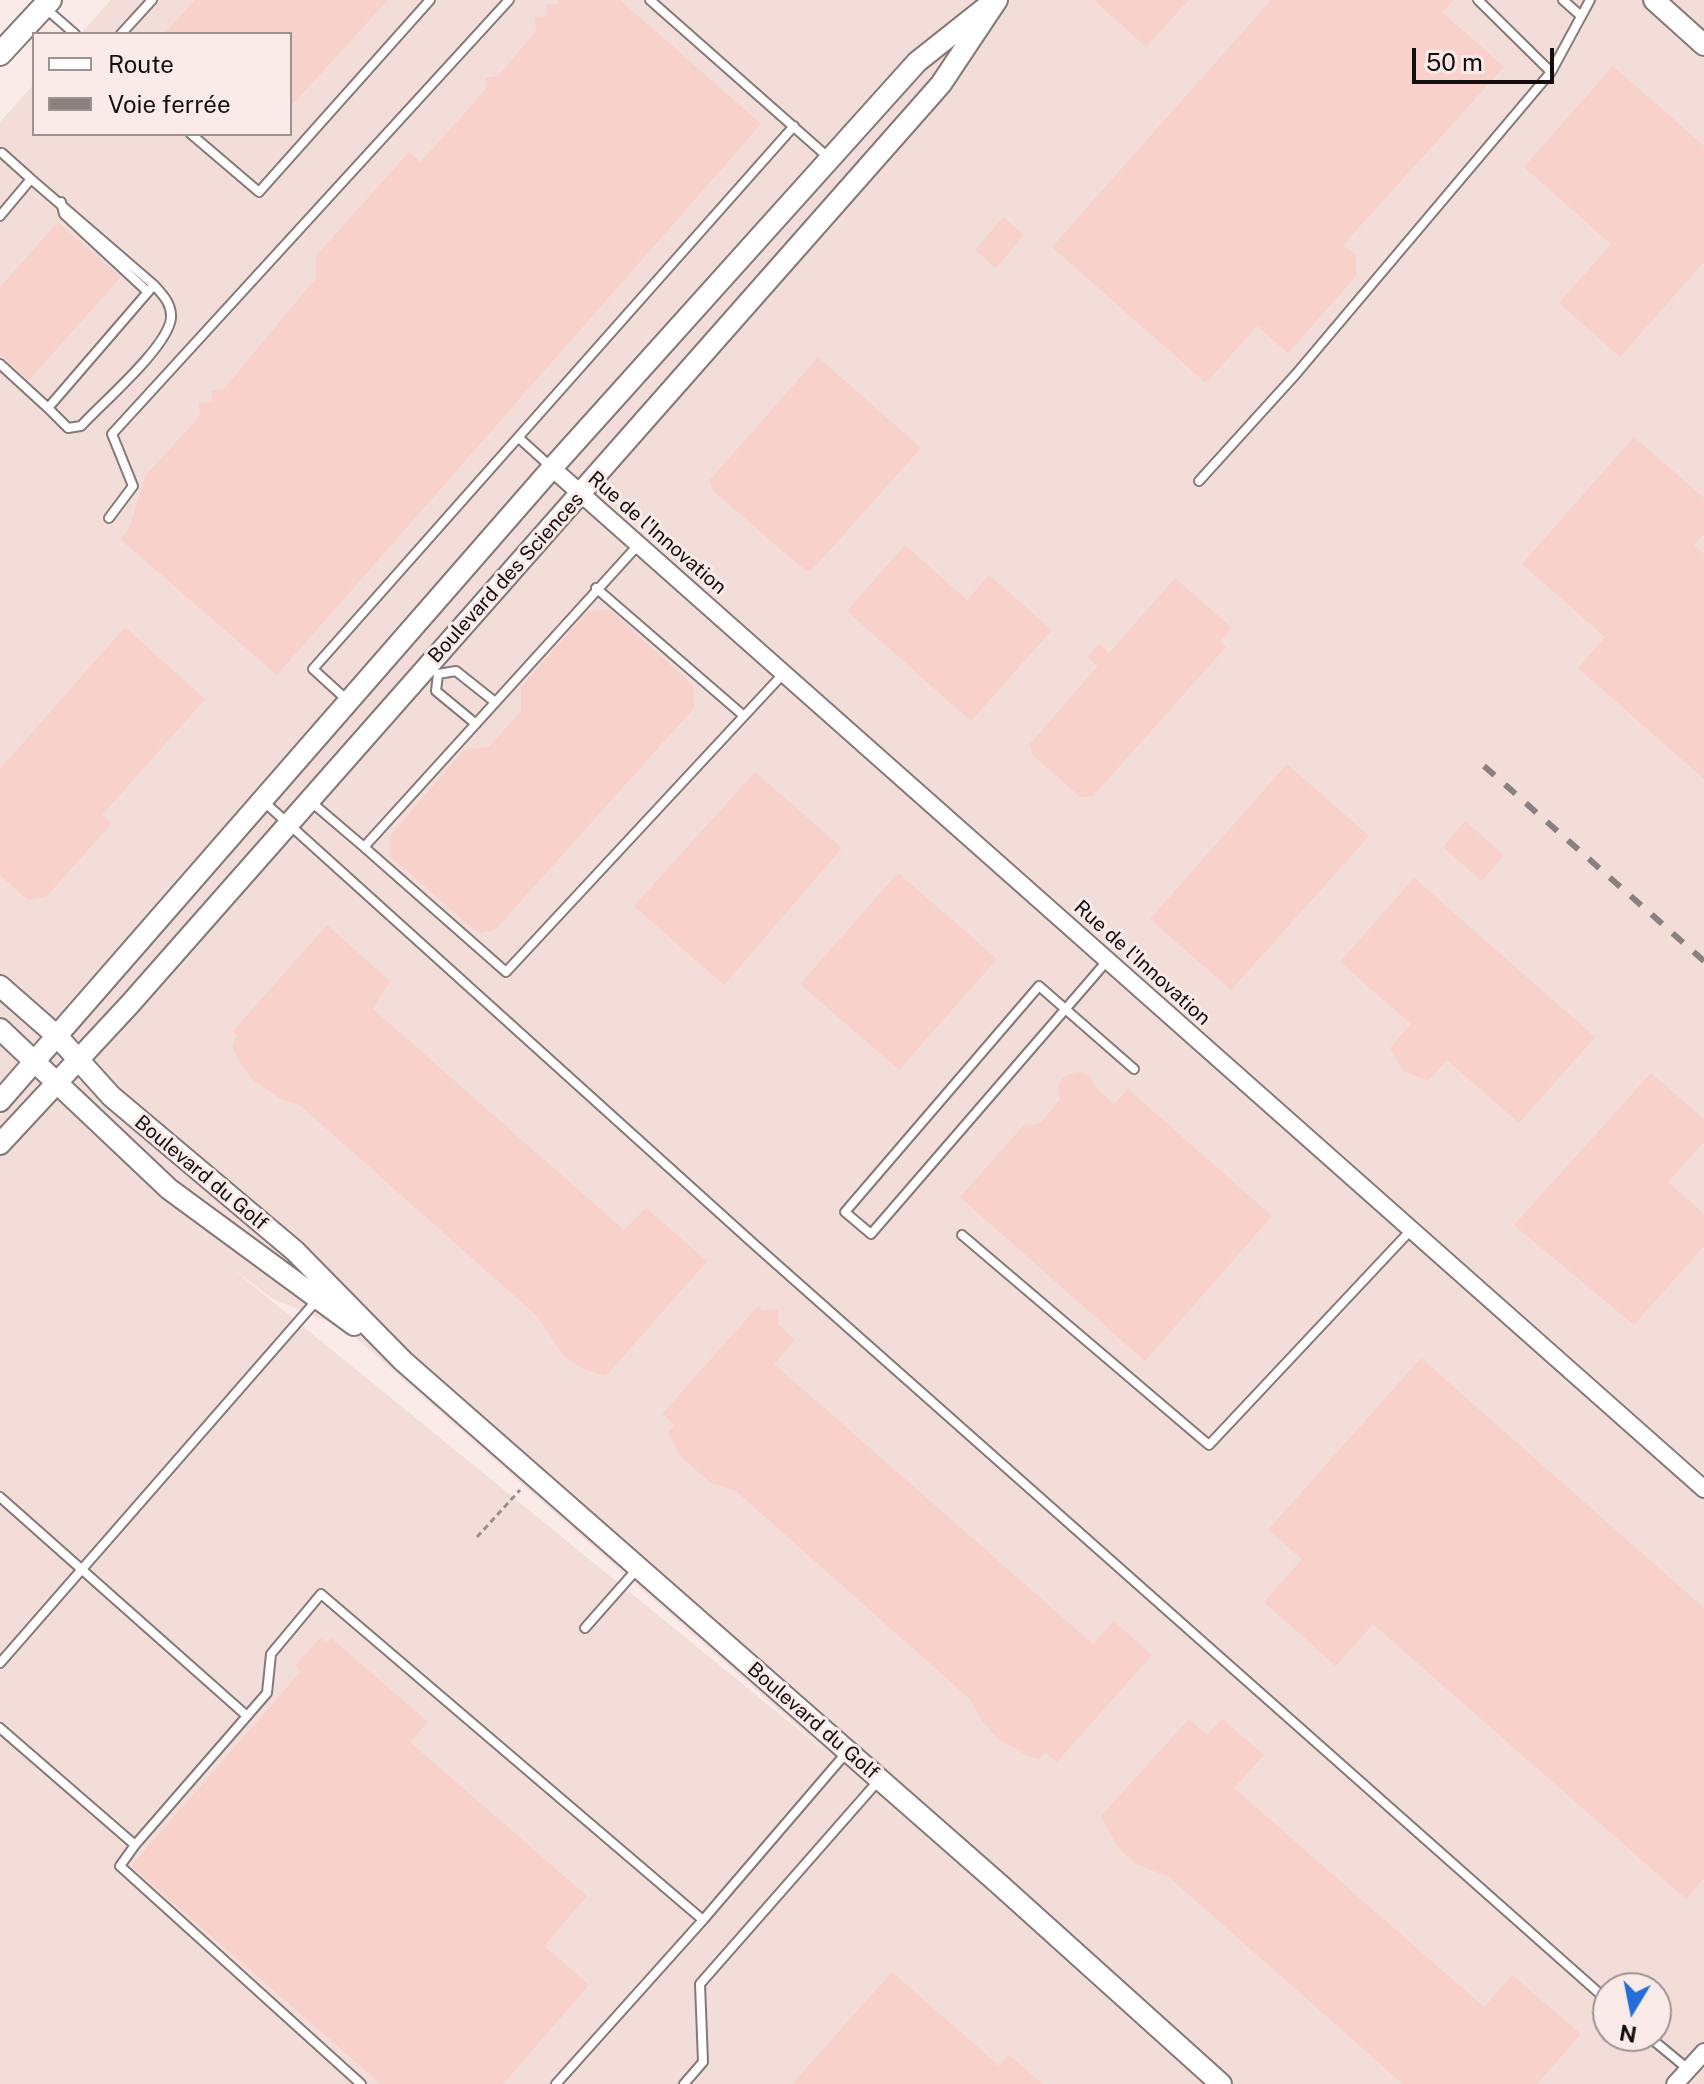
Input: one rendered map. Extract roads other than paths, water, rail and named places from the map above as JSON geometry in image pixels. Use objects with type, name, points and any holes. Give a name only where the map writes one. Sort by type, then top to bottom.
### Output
[{"type":"main road","points":[[0,54],[47,3]]},
{"type":"street","name":"Boulevard des Sciences","points":[[0,1101],[552,468],[917,62],[996,0]]},
{"type":"street","name":"Boulevard des Sciences","points":[[0,1144],[309,801],[433,670],[582,494],[941,84],[996,0]]},
{"type":"street","points":[[1654,0],[1704,45]]},
{"type":"street","name":"Rue de l'Innovation","points":[[552,468],[1704,1489]]},
{"type":"street","name":"Boulevard du Golf","points":[[0,986],[57,1036],[111,1096],[186,1163],[295,1251],[403,1361],[880,1779],[1221,2084]]},
{"type":"street","name":"Boulevard du Golf","points":[[0,1029],[169,1189],[403,1361]]},
{"type":"street","points":[[1675,2084],[1704,2052]]},
{"type":"lane","points":[[123,32],[152,0]]},
{"type":"lane","points":[[193,136],[259,192],[430,0]]},
{"type":"lane","points":[[109,518],[133,486],[112,434],[509,0]]},
{"type":"lane","points":[[650,0],[830,159]]},
{"type":"lane","points":[[1478,0],[1551,72]]},
{"type":"lane","points":[[1563,0],[1581,16]]},
{"type":"lane","points":[[1199,481],[1296,374],[1551,72],[1590,0]]},
{"type":"lane","points":[[47,3],[73,32]]},
{"type":"lane","points":[[348,701],[313,669],[794,126]]},
{"type":"lane","points":[[0,364],[68,428],[81,426],[153,350],[171,317],[169,302],[64,214],[61,202],[1,154]]},
{"type":"lane","points":[[0,216],[31,179]]},
{"type":"lane","points":[[48,408],[151,289]]},
{"type":"lane","points":[[519,438],[552,468]]},
{"type":"lane","points":[[364,847],[639,544]]},
{"type":"lane","points":[[596,588],[744,716]]},
{"type":"lane","points":[[476,724],[436,691],[433,670],[456,671],[495,702]]},
{"type":"lane","points":[[309,801],[506,972],[785,673]]},
{"type":"lane","points":[[261,799],[755,1245],[1592,1987]]},
{"type":"lane","points":[[1107,960],[1065,1010],[871,1234],[845,1212],[1039,986],[1065,1010],[1134,1069]]},
{"type":"lane","points":[[962,1235],[1209,1445],[1411,1229]]},
{"type":"lane","points":[[0,1663],[318,1299]]},
{"type":"lane","points":[[0,1497],[247,1716]]},
{"type":"lane","points":[[585,1628],[638,1567]]},
{"type":"lane","points":[[361,2084],[120,1866],[267,1693],[271,1654],[321,1594],[703,1920]]},
{"type":"lane","points":[[0,1728],[135,1845]]},
{"type":"lane","points":[[556,2084],[703,1920],[848,1751]]},
{"type":"lane","points":[[684,2084],[703,2062],[700,1984],[880,1779]]},
{"type":"lane","points":[[1667,2052],[1688,2069]]},
{"type":"railway","points":[[1484,766],[1704,961]]}]
